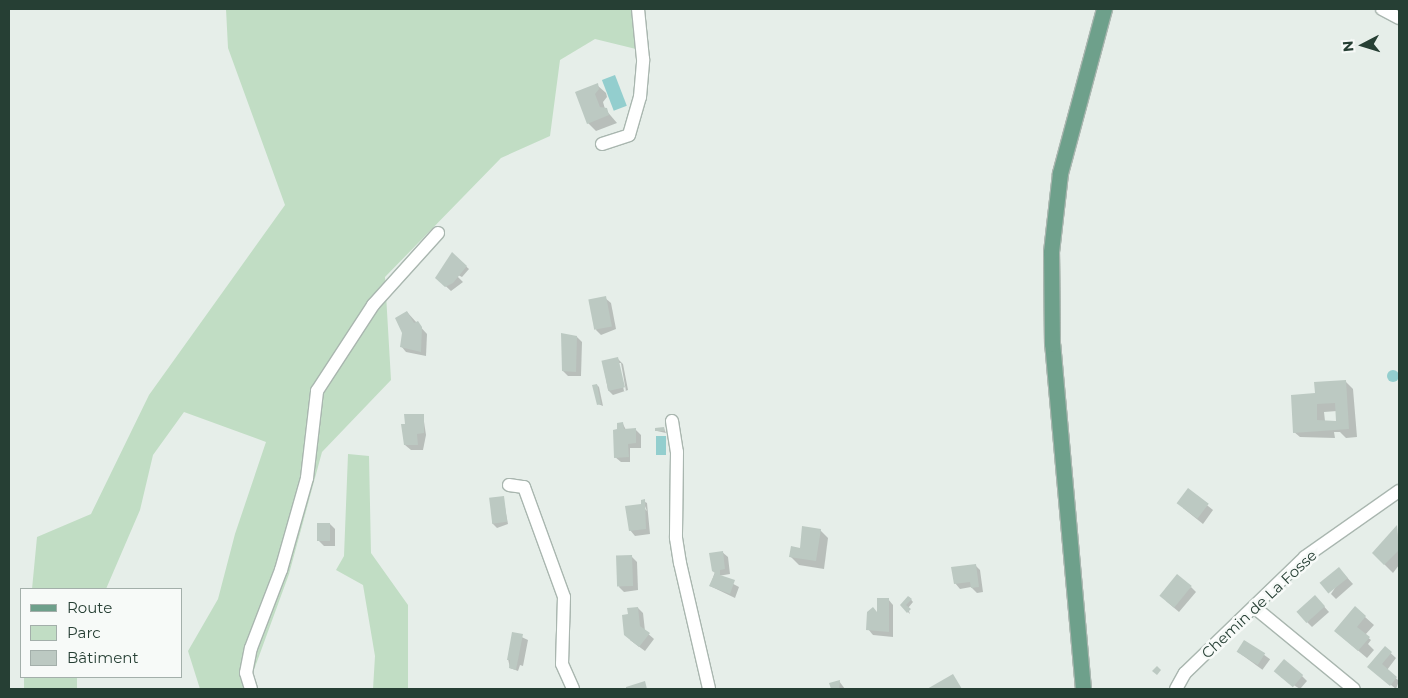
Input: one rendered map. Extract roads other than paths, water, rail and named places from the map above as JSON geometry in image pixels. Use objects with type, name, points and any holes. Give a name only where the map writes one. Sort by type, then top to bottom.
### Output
[{"type":"main road","points":[[1083,689],[1052,344],[1052,252],[1060,174],[1104,9]]},
{"type":"street","points":[[602,144],[629,135],[640,97],[643,59],[638,9]]},
{"type":"street","points":[[1382,9],[1399,18]]},
{"type":"street","points":[[252,689],[246,673],[252,648],[281,570],[307,478],[317,392],[373,305],[438,233]]},
{"type":"street","points":[[672,421],[677,452],[676,538],[709,689]]},
{"type":"street","points":[[509,485],[524,487],[564,597],[562,664],[573,689]]},
{"type":"street","name":"Chemin de La Fosse","points":[[1176,689],[1185,673],[1305,557],[1399,492]]},
{"type":"street","points":[[1254,607],[1354,689]]},
{"type":"water","points":[[615,75],[627,106],[614,111],[602,80]]},
{"type":"water","points":[[1395,370],[1398,371],[1398,381],[1391,382],[1388,381],[1387,374],[1388,371]]},
{"type":"water","points":[[656,436],[666,436],[666,455],[656,455]]}]
